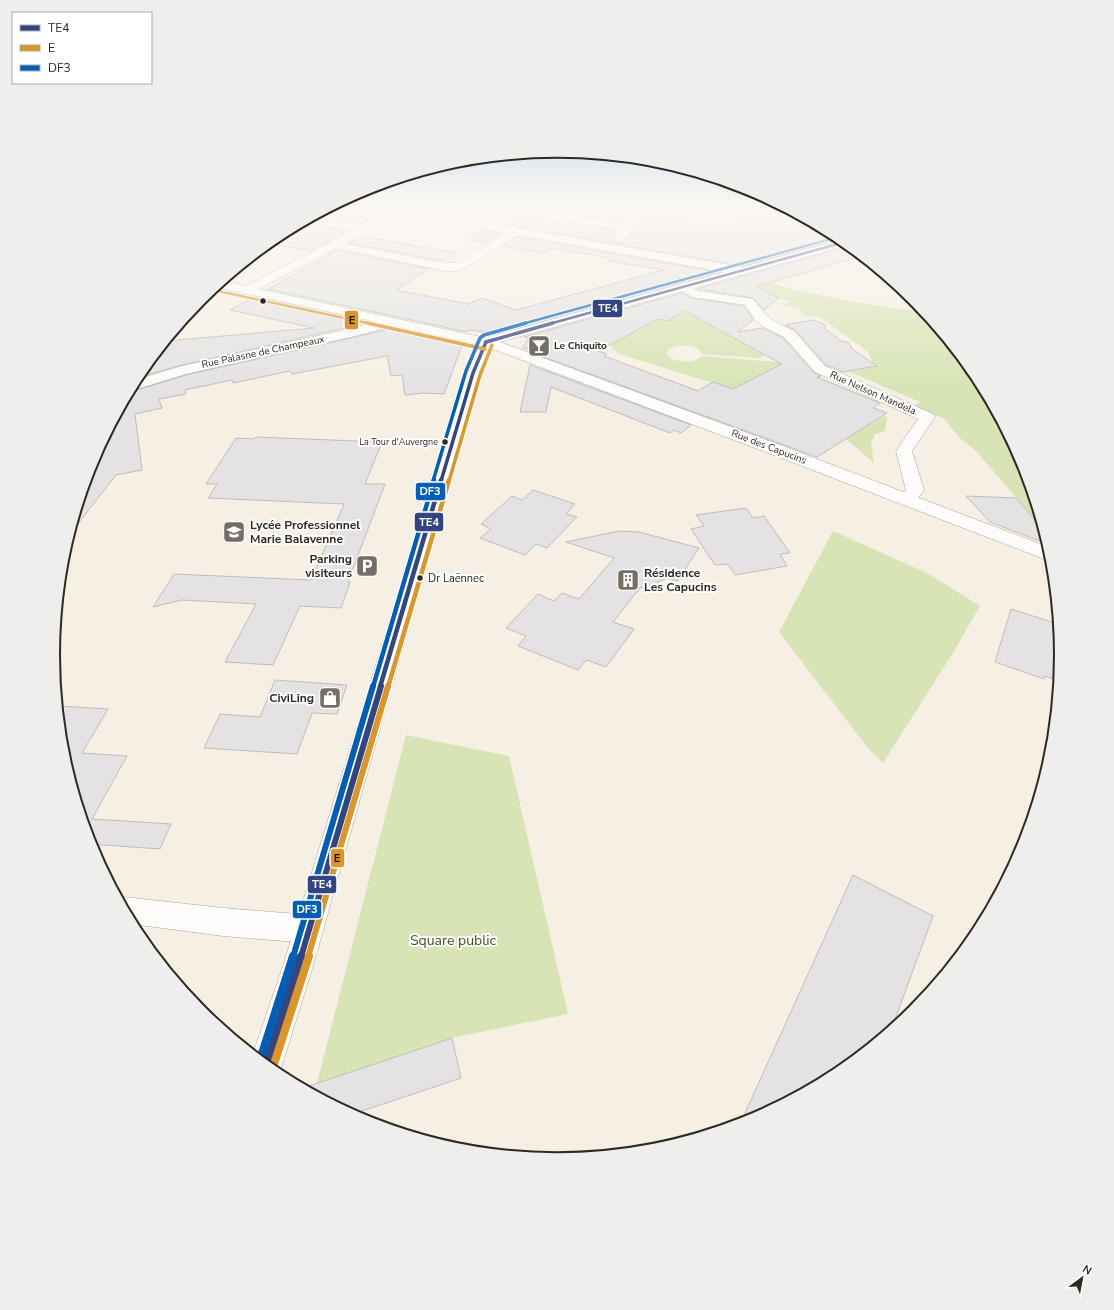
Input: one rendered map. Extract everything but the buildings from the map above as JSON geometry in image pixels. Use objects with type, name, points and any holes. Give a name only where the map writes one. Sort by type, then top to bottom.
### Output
[{"type":"street","points":[[248,290],[296,265]]},
{"type":"street","points":[[436,265],[445,267],[463,265]]},
{"type":"street","points":[[708,265],[741,271]]},
{"type":"street","points":[[268,1059],[309,929],[446,472],[473,373],[486,342],[762,265]]},
{"type":"street","name":"Rue des Capucins","points":[[225,285],[486,342],[1043,552]]},
{"type":"street","name":"Rue Nelson Mandela","points":[[683,287],[695,294],[749,302],[754,306],[761,318],[769,324],[789,334],[820,369],[928,417],[904,451],[914,490],[907,500]]},
{"type":"street","name":"Rue Palasne de Champeaux","points":[[142,382],[182,370],[351,333],[395,321]]},
{"type":"street","points":[[132,911],[223,922],[309,929]]},
{"type":"green space","points":[[755,279],[839,299],[915,311],[931,327],[951,352],[987,406],[1003,435],[1016,465],[1028,495],[1035,520],[977,452],[960,438],[944,419],[914,406],[920,402],[848,371],[875,367],[868,352],[820,317],[804,316],[799,308],[775,303],[791,303],[741,280]]},
{"type":"green space","points":[[686,311],[767,354],[759,358],[702,354],[699,350],[691,346],[681,346],[668,350],[667,353],[670,358],[686,362],[698,359],[702,356],[802,364],[859,421],[869,425],[884,416],[887,417],[885,431],[875,434],[871,443],[874,463],[846,439],[822,424],[736,390],[619,354],[607,342],[640,325]]},
{"type":"green space","points":[[833,531],[929,574],[980,606],[951,656],[883,763],[867,747],[779,632]]},
{"type":"green space","name":"Square public","points":[[406,735],[509,756],[568,1014],[451,1038],[317,1083]]},
{"type":"transit line","name":"DF3","points":[[262,1054],[291,964],[466,371],[480,338],[484,335],[736,265]]},
{"type":"transit line","name":"TE4","points":[[486,342],[762,265]]},
{"type":"transit line","name":"E","points":[[219,291],[485,349]]},
{"type":"transit line","name":"TE4","points":[[268,1059],[298,966],[473,373],[486,342]]},
{"type":"transit line","name":"E","points":[[274,1063],[305,968],[480,375],[492,345]]},
{"type":"place","name":"Le Chiquito","points":[[539,346]]},
{"type":"place","name":"La Tour d'Auvergne","points":[[445,442]]},
{"type":"place","name":"Lycée Professionnel Marie Balavenne","points":[[234,532]]},
{"type":"place","name":"Parking visiteurs","points":[[367,566]]},
{"type":"place","name":"Dr Laënnec","points":[[420,578]]},
{"type":"place","name":"Résidence Les Capucins","points":[[628,580]]},
{"type":"place","name":"CiviLing","points":[[330,698]]}]
